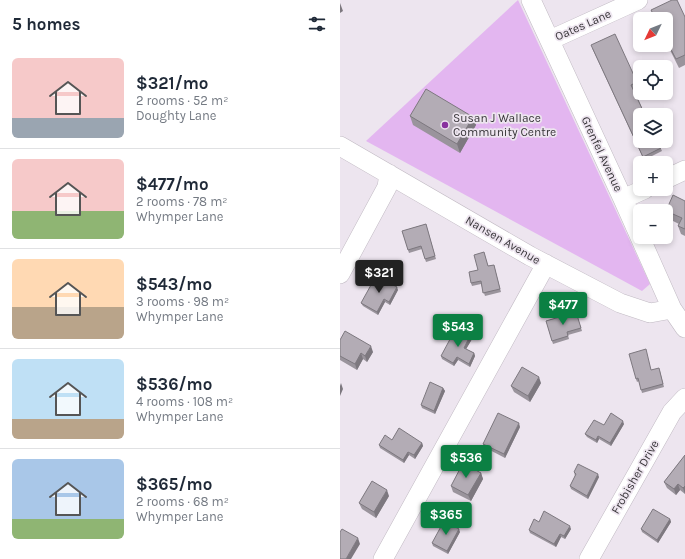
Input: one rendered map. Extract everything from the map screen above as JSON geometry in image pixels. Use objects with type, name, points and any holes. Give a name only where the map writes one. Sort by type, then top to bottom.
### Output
[{"type":"street","name":"Grenfel Avenue","points":[[531,0],[672,309],[685,328]]},
{"type":"street","name":"Oates Lane","points":[[550,40],[638,0]]},
{"type":"street","name":"Nansen Avenue","points":[[340,146],[546,264],[620,303],[650,313],[672,309]]},
{"type":"street","points":[[673,176],[685,170]]},
{"type":"street","points":[[340,274],[387,187],[389,174]]},
{"type":"street","points":[[623,199],[633,194]]},
{"type":"street","points":[[383,559],[546,264]]},
{"type":"street","name":"Frobisher Drive","points":[[588,559],[672,412],[685,398]]},
{"type":"shaded area","points":[[518,0],[650,284],[642,291],[366,141]]},
{"type":"building","points":[[672,0],[677,0],[685,17],[685,55],[676,59],[672,52],[673,12],[652,12],[651,10]]},
{"type":"building","points":[[615,34],[633,73],[633,84],[631,85],[633,89],[633,100],[638,100],[642,108],[633,108],[633,135],[591,45]]},
{"type":"building","name":"Susan J Wallace Community Centre","points":[[426,89],[473,117],[457,144],[410,116]]},
{"type":"building","points":[[639,148],[661,148],[645,156],[643,156]]},
{"type":"building","points":[[673,195],[685,201],[685,229],[678,226],[682,218],[673,214],[673,204],[669,204]]},
{"type":"building","points":[[426,224],[435,256],[425,259],[421,246],[408,250],[402,231]]},
{"type":"building","points":[[484,252],[488,266],[494,265],[500,289],[483,293],[481,281],[471,283],[469,272],[478,270],[474,255]]},
{"type":"building","points":[[376,276],[397,287],[389,302],[384,299],[377,312],[361,303]]},
{"type":"building","points":[[576,312],[581,328],[567,332],[568,336],[552,341],[546,321]]},
{"type":"building","points":[[456,328],[470,336],[464,348],[474,353],[469,364],[457,357],[453,363],[441,356]]},
{"type":"building","points":[[345,331],[371,346],[365,356],[361,353],[355,364],[340,356],[340,340]]},
{"type":"building","points":[[646,349],[651,370],[659,368],[663,384],[641,390],[638,378],[636,379],[629,354]]},
{"type":"building","points":[[522,367],[539,377],[528,396],[511,386]]},
{"type":"building","points":[[430,382],[443,388],[434,411],[421,405]]},
{"type":"building","points":[[498,413],[519,423],[504,454],[483,444]]},
{"type":"building","points":[[611,413],[623,421],[610,443],[598,436],[596,440],[585,434],[594,420],[604,425]]},
{"type":"building","points":[[399,428],[422,443],[414,455],[408,452],[403,460],[379,445],[385,435],[392,440]]},
{"type":"building","points":[[685,455],[685,486],[683,488],[678,484],[674,489],[664,482]]},
{"type":"building","points":[[463,463],[481,473],[468,495],[451,486]]},
{"type":"building","points":[[578,464],[598,474],[587,496],[570,486],[576,474],[574,472]]},
{"type":"building","points":[[372,481],[387,490],[374,512],[359,503]]},
{"type":"building","points":[[653,509],[670,519],[657,540],[641,529]]},
{"type":"building","points":[[544,511],[570,526],[564,536],[560,534],[554,544],[529,530],[534,519],[539,522]]},
{"type":"building","points":[[444,521],[459,529],[447,551],[432,543]]},
{"type":"building","points":[[342,529],[358,538],[346,559],[340,559],[340,532]]},
{"type":"place","name":"Susan J Wallace Community Centre","points":[[445,125]]}]
